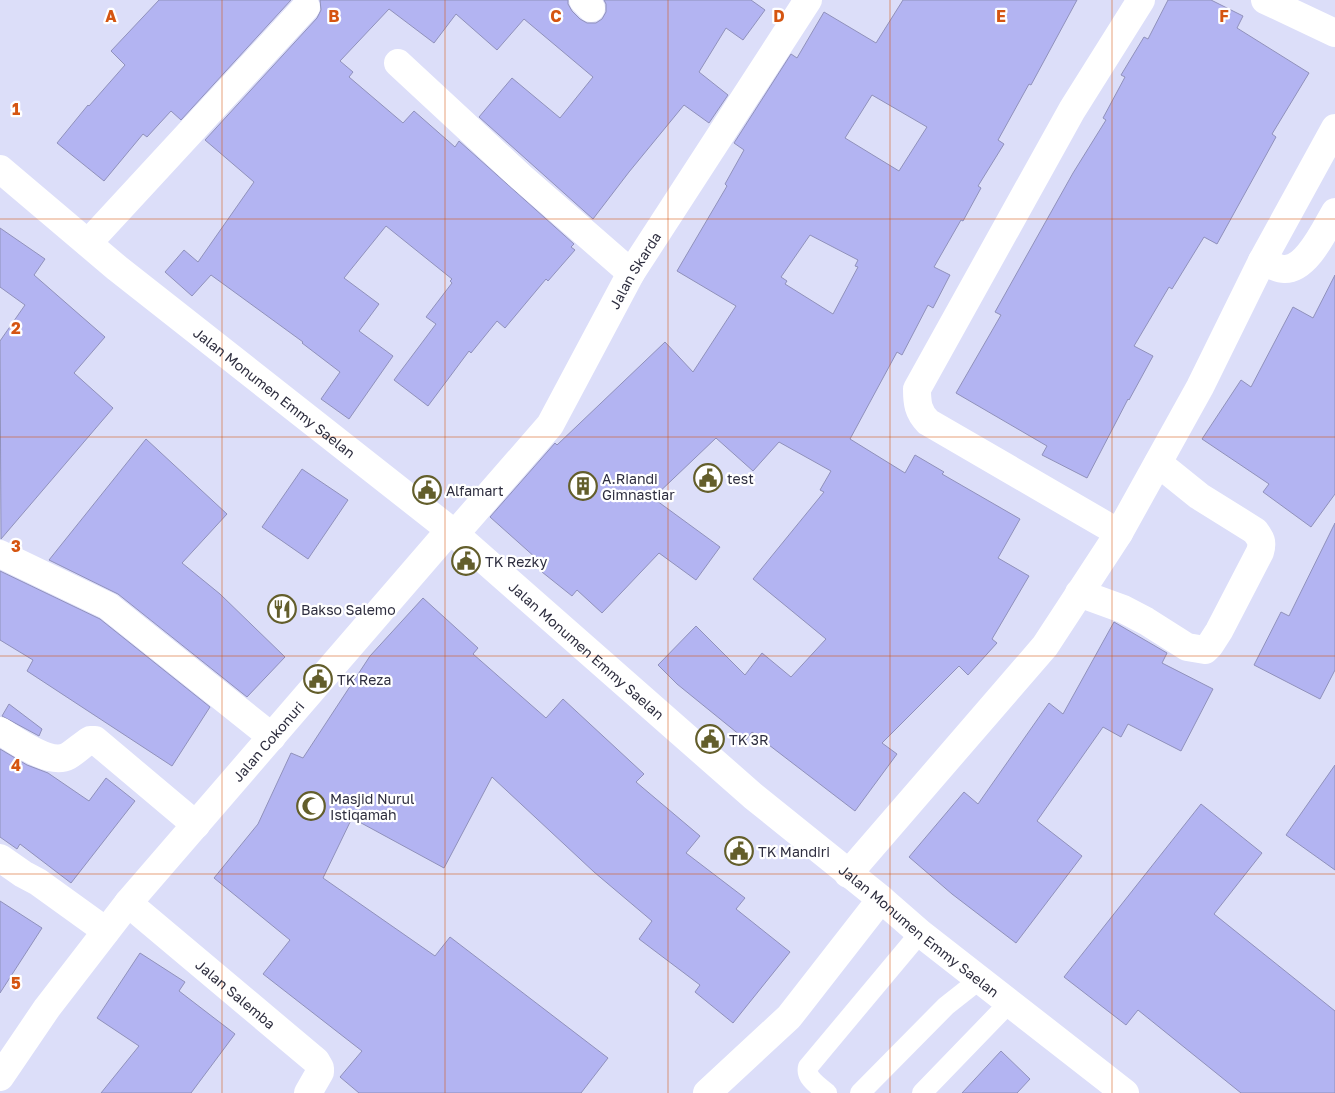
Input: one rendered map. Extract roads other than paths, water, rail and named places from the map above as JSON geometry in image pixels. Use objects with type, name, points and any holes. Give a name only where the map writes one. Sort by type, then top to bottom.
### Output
[{"type":"street","name":"Jalan Skarda","points":[[452,532],[550,425],[630,273],[808,0]]},
{"type":"street","points":[[1119,532],[928,422],[921,415],[918,408],[917,389],[1072,110],[1141,0]]},
{"type":"street","points":[[1265,0],[1335,33]]},
{"type":"street","points":[[88,243],[306,7]]},
{"type":"street","points":[[398,63],[630,273]]},
{"type":"street","points":[[848,874],[1044,646],[1080,593],[1119,532],[1200,387],[1262,261],[1335,128]]},
{"type":"street","name":"Jalan Monumen Emmy Saelan","points":[[0,169],[117,268],[452,532],[753,796],[881,899],[920,934],[1125,1093]]},
{"type":"street","points":[[1262,261],[1284,269],[1299,264],[1311,254],[1335,212]]},
{"type":"street","points":[[1080,593],[1123,609],[1187,647],[1204,650],[1210,645],[1219,631],[1260,552],[1261,538],[1255,531],[1199,496],[1158,463]]},
{"type":"street","name":"Jalan Cokonuri","points":[[0,1077],[48,1008],[128,902],[452,532]]},
{"type":"street","points":[[0,554],[108,606],[272,737]]},
{"type":"street","points":[[0,731],[38,753],[56,759],[68,756],[88,741],[95,740],[196,825]]},
{"type":"street","points":[[0,858],[12,873],[38,882],[106,931]]},
{"type":"street","points":[[707,1093],[789,1017],[881,899]]},
{"type":"street","name":"Jalan Salemba","points":[[128,902],[316,1061],[320,1072],[308,1093]]},
{"type":"lane","points":[[827,1093],[808,1077],[808,1066],[920,934]]},
{"type":"lane","points":[[860,1093],[946,1006],[979,980]]},
{"type":"lane","points":[[922,1093],[1009,1003]]},
{"type":"place","name":"test","points":[[708,478]]},
{"type":"place","name":"A.Riandi Gimnastiar","points":[[583,486]]},
{"type":"place","name":"Alfamart","points":[[427,490]]},
{"type":"place","name":"TK Rezky","points":[[466,561]]},
{"type":"place","name":"Bakso Salemo","points":[[282,609]]},
{"type":"place","name":"TK Reza","points":[[318,679]]},
{"type":"place","name":"TK 3R","points":[[710,739]]},
{"type":"place","name":"Masjid Nurul Istiqamah","points":[[311,806]]},
{"type":"place","name":"TK Mandiri","points":[[739,851]]}]
